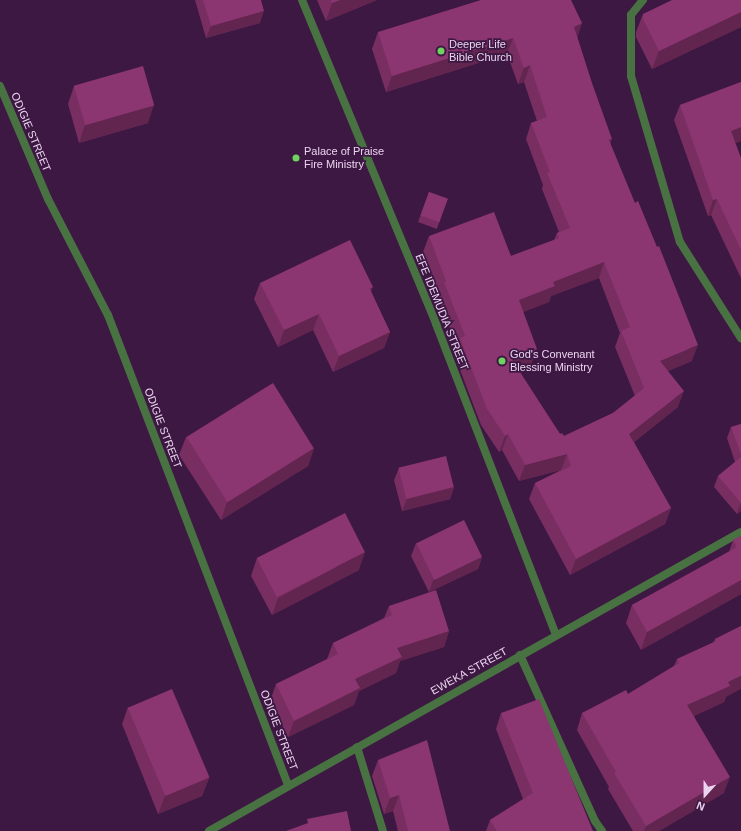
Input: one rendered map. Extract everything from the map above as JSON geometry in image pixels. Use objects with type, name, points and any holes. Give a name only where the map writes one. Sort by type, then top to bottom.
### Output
[{"type":"street","name":"EFE IDEMUDIA STREET","points":[[302,0],[436,324],[556,635]]},
{"type":"street","points":[[643,0],[632,15],[631,76],[680,242],[741,338]]},
{"type":"street","name":"ODIGIE STREET","points":[[0,86],[48,199],[108,315],[288,785]]},
{"type":"street","name":"EWEKA STREET","points":[[209,831],[288,785],[741,532]]},
{"type":"street","points":[[520,655],[595,821],[602,831]]},
{"type":"street","points":[[357,747],[383,831]]},
{"type":"building","points":[[203,0],[261,0],[264,11],[211,26]]},
{"type":"building","points":[[331,0],[340,0],[332,3]]},
{"type":"building","points":[[481,0],[571,0],[582,23],[574,27],[612,139],[609,140],[635,203],[638,201],[657,247],[659,246],[698,345],[660,361],[684,391],[629,434],[671,508],[576,559],[535,483],[571,466],[567,454],[525,465],[508,434],[505,436],[487,409],[460,338],[465,336],[444,282],[446,281],[429,236],[494,212],[511,256],[559,238],[557,233],[570,228],[547,173],[550,172],[531,123],[547,117],[530,65],[524,68],[513,38],[392,76],[378,32]],"holes":[[[604,262],[630,327],[621,331],[644,388],[613,413],[564,436],[562,433],[560,434],[511,358],[537,349],[519,300],[555,286],[553,282]]]},
{"type":"building","points":[[672,0],[741,0],[741,12],[659,51],[643,19],[643,14]]},
{"type":"building","points":[[143,66],[154,105],[85,125],[74,86]]},
{"type":"building","points":[[741,82],[741,127],[731,131],[741,158],[741,250],[717,199],[713,200],[680,105]]},
{"type":"building","points":[[429,192],[448,199],[439,222],[420,215]]},
{"type":"building","points":[[350,240],[373,287],[370,289],[390,332],[339,356],[319,314],[284,330],[260,283]]},
{"type":"building","points":[[273,383],[314,448],[227,502],[186,437]]},
{"type":"building","points":[[741,424],[741,454],[731,427]]},
{"type":"building","points":[[446,456],[454,487],[406,499],[398,468]]},
{"type":"building","points":[[741,457],[741,503],[718,476]]},
{"type":"building","points":[[345,513],[365,552],[277,597],[257,558]]},
{"type":"building","points":[[464,520],[482,557],[434,580],[416,543]]},
{"type":"building","points":[[741,536],[741,580],[647,632],[632,605],[737,547],[733,540]]},
{"type":"building","points":[[436,590],[449,631],[397,648],[402,657],[355,679],[360,688],[294,721],[276,684],[338,654],[333,643],[392,615],[389,606]]},
{"type":"building","points":[[741,626],[741,676],[728,682],[730,686],[687,705],[730,777],[646,826],[614,773],[616,772],[582,713],[626,690],[628,694],[679,663],[677,659],[716,641],[715,639]]},
{"type":"building","points":[[172,689],[210,777],[165,796],[128,708]]},
{"type":"building","points":[[539,699],[593,831],[497,831],[490,820],[533,793],[501,713]]},
{"type":"building","points":[[427,740],[450,831],[408,831],[399,795],[390,798],[378,760]]},
{"type":"building","points":[[347,811],[351,831],[286,831],[308,823],[307,819]]},
{"type":"place","name":"Deeper Life Bible Church","points":[[441,51]]},
{"type":"place","name":"Palace of Praise Fire Ministry","points":[[296,158]]},
{"type":"place","name":"God's Convenant Blessing Ministry","points":[[502,361]]}]
